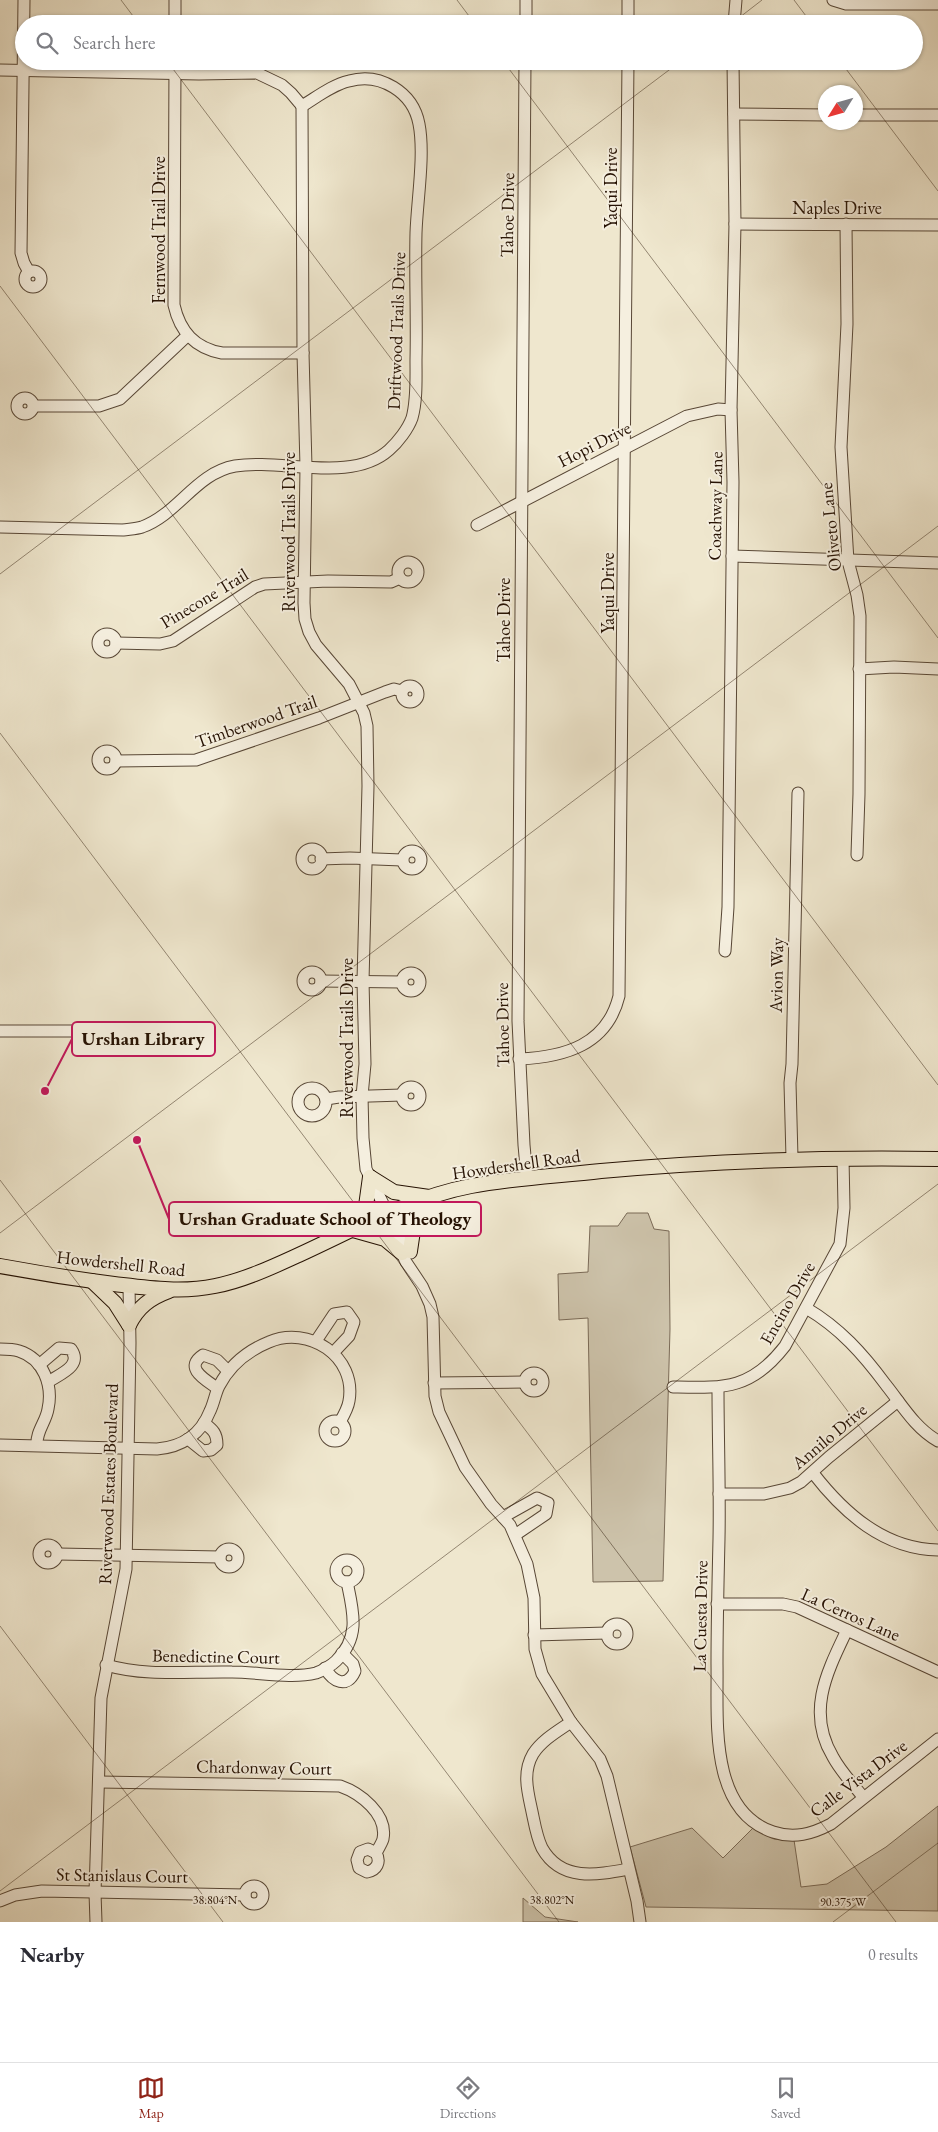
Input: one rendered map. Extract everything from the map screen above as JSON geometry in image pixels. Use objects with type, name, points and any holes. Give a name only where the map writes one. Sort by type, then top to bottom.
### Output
[{"type":"main road","name":"Howdershell Road","points":[[0,1266],[92,1281],[171,1290],[217,1286],[247,1276],[430,1197],[469,1186],[527,1178],[696,1162],[792,1158],[938,1159]]},
{"type":"main road","points":[[370,1177],[394,1192],[430,1197],[414,1224],[406,1252],[384,1240],[353,1230],[366,1206],[370,1177]]},
{"type":"main road","points":[[92,1281],[115,1303],[129,1325],[137,1311],[146,1303],[171,1290]]},
{"type":"street","points":[[24,0],[24,15]]},
{"type":"street","points":[[175,0],[175,15]]},
{"type":"street","points":[[526,0],[526,15]]},
{"type":"street","points":[[628,0],[628,15]]},
{"type":"street","points":[[735,15],[736,0]]},
{"type":"street","points":[[833,0],[846,4],[938,4]]},
{"type":"street","points":[[0,70],[258,73],[282,85],[302,106]]},
{"type":"street","name":"Tahoe Drive","points":[[526,70],[518,1011],[519,1059],[527,1178]]},
{"type":"street","name":"Yaqui Drive","points":[[519,1059],[556,1055],[594,1038],[607,1025],[615,1012],[619,996],[628,70]]},
{"type":"street","name":"Coachway Lane","points":[[725,951],[728,907],[733,450],[731,410],[735,224],[733,70]]},
{"type":"street","points":[[22,71],[24,126],[22,253],[24,263],[29,272]]},
{"type":"street","name":"Fernwood Trail Drive","points":[[175,73],[174,305],[177,317],[187,336]]},
{"type":"street","name":"Driftwood Trails Drive","points":[[0,527],[123,530],[141,528],[155,521],[196,486],[218,472],[250,464],[306,467],[352,466],[379,457],[397,441],[412,419],[416,373],[416,232],[420,135],[416,113],[406,96],[391,85],[373,79],[360,78],[330,88],[302,106]]},
{"type":"street","name":"Riverwood Trails Drive","points":[[302,106],[303,353],[306,467],[305,619],[316,645],[349,684],[359,702],[367,726],[363,981],[365,1020],[362,1096],[366,1168],[388,1214],[399,1228],[406,1252],[422,1286],[433,1318],[434,1384]]},
{"type":"street","points":[[734,114],[818,115]]},
{"type":"street","points":[[863,115],[938,116]]},
{"type":"street","name":"Naples Drive","points":[[735,224],[938,225]]},
{"type":"street","name":"Oliveto Lane","points":[[846,224],[847,324],[841,447],[848,561],[857,595],[860,616],[857,855]]},
{"type":"street","points":[[34,406],[99,406],[120,399],[187,336],[212,351],[222,354],[303,353]]},
{"type":"street","name":"Hopi Drive","points":[[477,525],[687,416],[718,409],[731,410]]},
{"type":"street","points":[[732,556],[938,563]]},
{"type":"street","name":"Pinecone Trail","points":[[116,642],[160,644],[173,641],[255,587],[264,584],[391,582],[400,578]]},
{"type":"street","points":[[860,669],[894,667],[938,669]]},
{"type":"street","name":"Timberwood Trail","points":[[116,761],[196,760],[394,689],[402,691]]},
{"type":"street","name":"Avion Way","points":[[792,1158],[790,1083],[798,793]]},
{"type":"street","points":[[322,859],[402,860]]},
{"type":"street","points":[[321,981],[401,982]]},
{"type":"street","points":[[0,1031],[178,1030]]},
{"type":"street","points":[[326,1099],[402,1095]]},
{"type":"street","name":"Encino Drive","points":[[673,1387],[718,1388],[742,1382],[774,1360],[785,1346],[840,1244],[844,1208],[842,1158]]},
{"type":"street","name":"Riverwood Estates Boulevard","points":[[96,1922],[95,1893],[101,1698],[124,1580],[129,1286]]},
{"type":"street","points":[[806,1308],[825,1319],[846,1336],[916,1423],[938,1441]]},
{"type":"street","points":[[316,1341],[334,1314],[347,1312],[354,1322],[353,1327],[333,1353]]},
{"type":"street","points":[[0,1445],[169,1448],[188,1439],[204,1423],[218,1388],[228,1371],[247,1353],[276,1339],[295,1336],[316,1341],[333,1353],[342,1364],[349,1383],[349,1402],[340,1422]]},
{"type":"street","points":[[39,1365],[59,1348],[71,1349],[74,1354],[76,1359],[73,1365],[48,1382]]},
{"type":"street","points":[[0,1349],[20,1351],[33,1359],[39,1365],[48,1382],[50,1395],[48,1410],[38,1433],[37,1445]]},
{"type":"street","points":[[218,1388],[200,1376],[196,1371],[195,1364],[198,1358],[203,1355],[208,1356],[228,1371]]},
{"type":"street","points":[[524,1382],[434,1384],[439,1412],[455,1448],[475,1481],[515,1535],[528,1564],[534,1598],[535,1649],[542,1674],[571,1722],[591,1745],[600,1759],[607,1776],[637,1900],[640,1922]]},
{"type":"street","name":"La Cuesta Drive","points":[[718,1388],[719,1494],[716,1726],[721,1762],[726,1778],[741,1809],[755,1824],[765,1829]]},
{"type":"street","name":"Annilo Drive","points":[[719,1494],[778,1492],[801,1482],[898,1402]]},
{"type":"street","points":[[188,1439],[203,1451],[211,1450],[217,1445],[217,1436],[204,1423]]},
{"type":"street","points":[[813,1473],[839,1504],[869,1528],[898,1542],[928,1550],[938,1550]]},
{"type":"street","points":[[503,1517],[537,1498],[548,1503],[548,1510],[542,1518],[515,1535]]},
{"type":"street","points":[[58,1554],[220,1557]]},
{"type":"street","name":"Benedictine Court","points":[[106,1665],[144,1672],[232,1672],[287,1675],[317,1672],[336,1661],[348,1643],[354,1619],[354,1608],[348,1582]]},
{"type":"street","name":"La Cerros Lane","points":[[717,1604],[783,1604],[797,1607],[938,1672]]},
{"type":"street","points":[[847,1630],[822,1690],[822,1733],[833,1758],[863,1797]]},
{"type":"street","points":[[534,1635],[607,1633]]},
{"type":"street","points":[[325,1668],[329,1674],[340,1682],[346,1682],[352,1678],[355,1671],[353,1664],[342,1653]]},
{"type":"street","points":[[571,1722],[540,1746],[532,1755],[526,1777],[527,1789],[541,1846],[548,1857],[558,1864],[583,1875],[597,1875],[628,1869]]},
{"type":"street","name":"Calle Vista Drive","points":[[765,1829],[792,1836],[818,1831],[831,1824],[938,1739]]},
{"type":"street","name":"Chardonway Court","points":[[98,1782],[340,1786],[367,1801],[378,1816],[383,1838],[376,1853]]},
{"type":"street","name":"St Stanislaus Court","points":[[0,1901],[15,1895],[35,1892],[245,1894]]},
{"type":"shaded area","points":[[627,1213],[648,1213],[654,1229],[669,1231],[670,1329],[663,1581],[593,1582],[588,1318],[559,1320],[558,1274],[588,1272],[590,1226],[618,1226]]},
{"type":"shaded area","points":[[938,1806],[938,1911],[646,1907],[630,1847],[692,1828],[723,1858],[753,1828],[774,1839],[794,1840],[801,1887],[827,1884],[886,1847]]},
{"type":"shaded area","points":[[523,1898],[545,1917],[578,1922],[523,1922]]},
{"type":"place","name":"Urshan Library","points":[[45,1091]]},
{"type":"place","name":"Urshan Graduate School of Theology","points":[[137,1140]]}]
